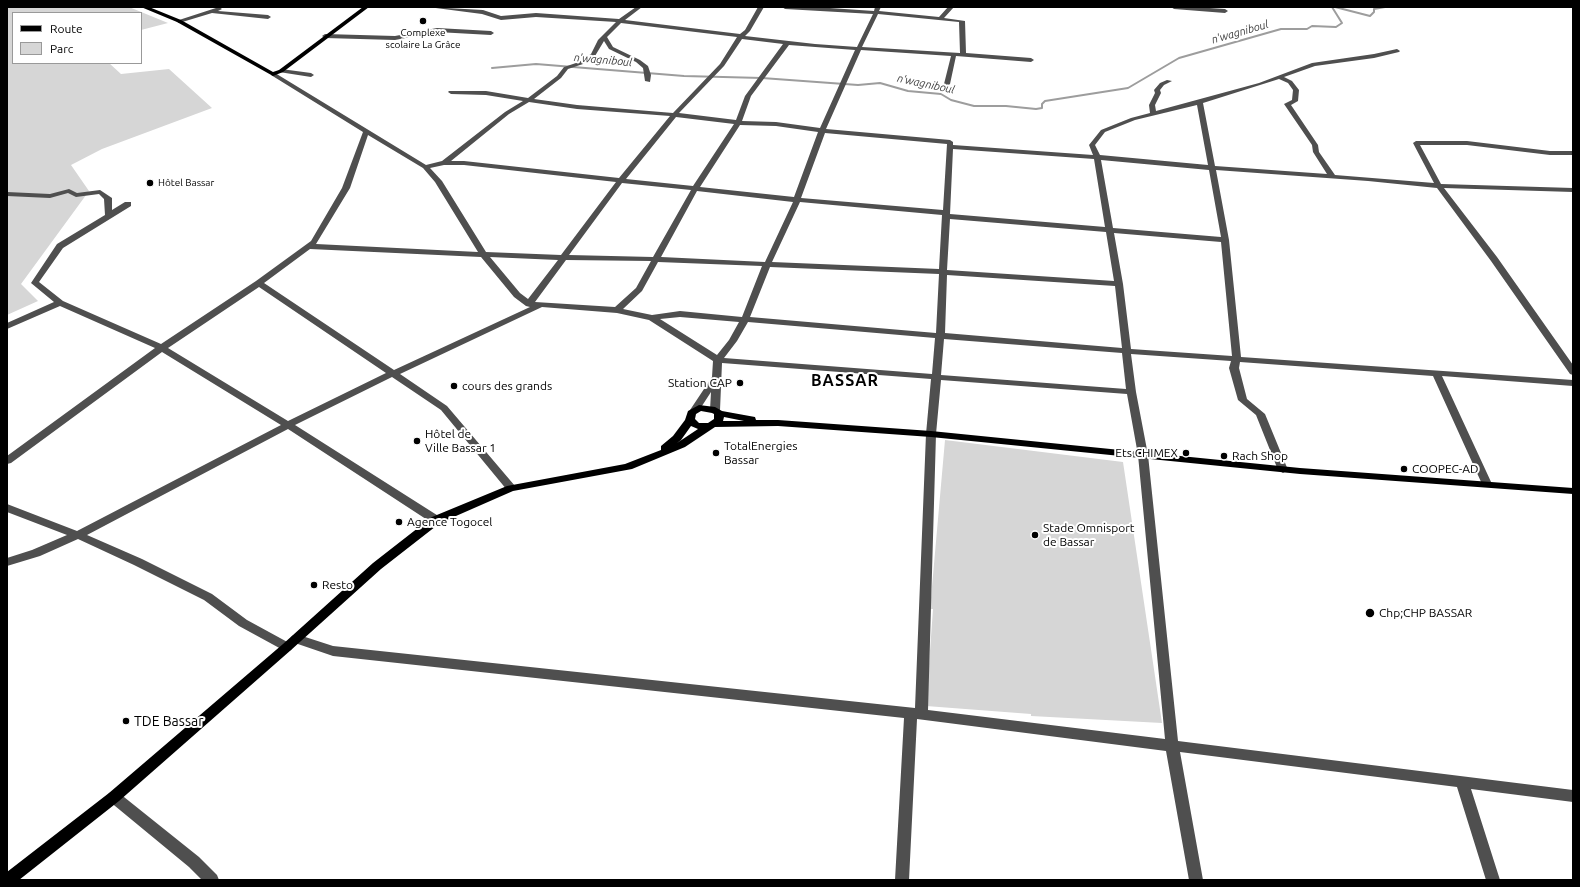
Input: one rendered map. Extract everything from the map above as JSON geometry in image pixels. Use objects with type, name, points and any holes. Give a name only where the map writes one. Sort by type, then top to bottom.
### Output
[{"type":"main road","points":[[144,7],[179,21],[273,74],[281,71],[325,36],[366,7]]},
{"type":"main road","points":[[661,452],[676,438],[690,420],[691,413],[694,410],[705,408],[778,423]]},
{"type":"main road","points":[[8,880],[114,797],[292,643],[377,566],[436,520],[511,488],[610,472],[645,460],[661,452],[681,445],[712,425],[719,420],[717,411]]},
{"type":"main road","points":[[690,420],[697,426],[778,423],[931,434],[1143,454],[1283,470],[1573,490]]},
{"type":"street","points":[[179,21],[214,12],[222,7]]},
{"type":"street","points":[[431,7],[483,12],[501,18],[536,15],[620,21],[787,43],[1031,60]]},
{"type":"street","points":[[444,163],[507,112],[527,101],[559,77],[566,68],[581,63],[593,55],[604,37],[620,21],[639,7]]},
{"type":"street","points":[[529,304],[620,181],[674,115],[722,65],[741,36],[747,31],[751,22],[762,7]]},
{"type":"street","points":[[785,7],[877,10],[962,21],[963,55]]},
{"type":"street","points":[[941,18],[951,7]]},
{"type":"street","points":[[1174,7],[1226,11]]},
{"type":"street","points":[[717,411],[718,360],[733,341],[745,319],[767,265],[797,200],[822,131],[877,10]]},
{"type":"street","points":[[214,12],[268,16]]},
{"type":"street","points":[[325,36],[395,38],[437,30],[491,33]]},
{"type":"street","points":[[604,37],[611,48],[641,62],[646,67],[648,82]]},
{"type":"street","points":[[617,310],[639,289],[695,189],[738,123],[748,96],[787,43]]},
{"type":"street","points":[[1196,880],[1172,745],[1143,454],[1125,351],[1119,284],[1097,156],[1092,145],[1103,131],[1133,119],[1200,102],[1226,93],[1261,84],[1314,64],[1374,56],[1397,51]]},
{"type":"street","points":[[947,84],[954,54]]},
{"type":"street","points":[[281,71],[311,75]]},
{"type":"street","points":[[273,74],[366,133],[425,167],[438,181],[484,255],[516,295],[529,304],[617,310],[652,318],[718,360],[1131,392]]},
{"type":"street","points":[[1279,77],[1290,82],[1296,90],[1295,101],[1287,104],[1315,145],[1316,152],[1333,176]]},
{"type":"street","points":[[1153,114],[1152,105],[1158,93],[1157,90],[1162,84],[1169,81]]},
{"type":"street","points":[[451,92],[486,93],[527,101],[577,107],[726,120],[738,123],[776,124],[822,131],[950,142],[942,272],[940,336],[931,434],[916,713],[902,880]]},
{"type":"street","points":[[1200,102],[1225,240],[1237,358],[1234,368],[1243,400],[1260,414],[1283,470]]},
{"type":"street","points":[[7,461],[162,348],[259,283],[314,242],[346,188],[366,133]]},
{"type":"street","points":[[1573,153],[1550,153],[1467,143],[1416,143],[1439,186],[1494,259],[1573,372]]},
{"type":"street","points":[[950,146],[1097,156],[1212,168],[1333,176],[1439,186],[1573,190]]},
{"type":"street","points":[[425,167],[444,163],[464,162],[797,200],[1109,231],[1225,240]]},
{"type":"street","points":[[7,194],[50,196],[69,191],[76,195],[100,192],[108,198],[109,216]]},
{"type":"street","points":[[128,204],[60,246],[35,283],[60,303],[162,348],[288,425],[436,520]]},
{"type":"street","points":[[307,246],[484,255],[656,259],[942,272],[1119,284]]},
{"type":"street","points":[[259,283],[444,408],[511,488]]},
{"type":"street","points":[[7,326],[60,303]]},
{"type":"street","points":[[7,562],[78,535],[288,425],[392,374],[541,305]]},
{"type":"street","points":[[652,318],[680,314],[1125,351],[1237,358],[1573,384]]},
{"type":"street","points":[[1436,373],[1487,484]]},
{"type":"street","points":[[694,410],[717,377]]},
{"type":"street","points":[[7,508],[78,535],[138,562],[208,597],[243,623],[292,643],[332,651],[916,713],[1573,796]]},
{"type":"street","points":[[1462,782],[1493,880]]},
{"type":"street","points":[[114,797],[194,862],[212,880]]},
{"type":"green space","points":[[7,7],[129,7],[141,12],[12,12],[12,64],[110,64],[121,74],[169,69],[212,108],[102,149],[71,165],[89,191],[21,284],[38,301],[7,315]]},
{"type":"green space","points":[[142,12],[168,23],[142,30]]},
{"type":"green space","name":"Stade Omnisport de Bassar","points":[[945,440],[1123,462],[1162,723],[1031,716],[1031,714],[926,706],[933,609],[930,609]]},
{"type":"waterway","name":"n'wagniboul","points":[[492,68],[536,64],[684,76],[762,78],[858,85],[880,83],[908,91],[941,94],[951,100],[974,106],[1006,106],[1036,109],[1042,108],[1042,104],[1045,101],[1128,88],[1179,58],[1281,29],[1307,29],[1312,26],[1336,27],[1342,23],[1332,7]]},
{"type":"waterway","name":"n'wagniboul","points":[[1335,7],[1370,16],[1374,12],[1374,9],[1385,7]]},
{"type":"place","name":"Complexe scolaire La Grâce","points":[[423,21]]},
{"type":"place","name":"Hôtel Bassar","points":[[150,183]]},
{"type":"place","name":"Station CAP","points":[[740,383]]},
{"type":"place","name":"cours des grands","points":[[454,386]]},
{"type":"place","name":"Hôtel de Ville Bassar 1","points":[[417,441]]},
{"type":"place","name":"TotalEnergies Bassar","points":[[716,453]]},
{"type":"place","name":"Ets CHIMEX","points":[[1186,453]]},
{"type":"place","name":"Rach Shop","points":[[1224,456]]},
{"type":"place","name":"COOPEC-AD","points":[[1404,469]]},
{"type":"place","name":"Agence Togocel","points":[[399,522]]},
{"type":"place","name":"Stade Omnisport de Bassar","points":[[1035,535]]},
{"type":"place","name":"Resto","points":[[314,585]]},
{"type":"place","name":"Chp;CHP BASSAR","points":[[1370,613]]},
{"type":"place","name":"TDE Bassar","points":[[126,721]]},
{"type":"district","name":"BASSAR","points":[[845,381]]}]
